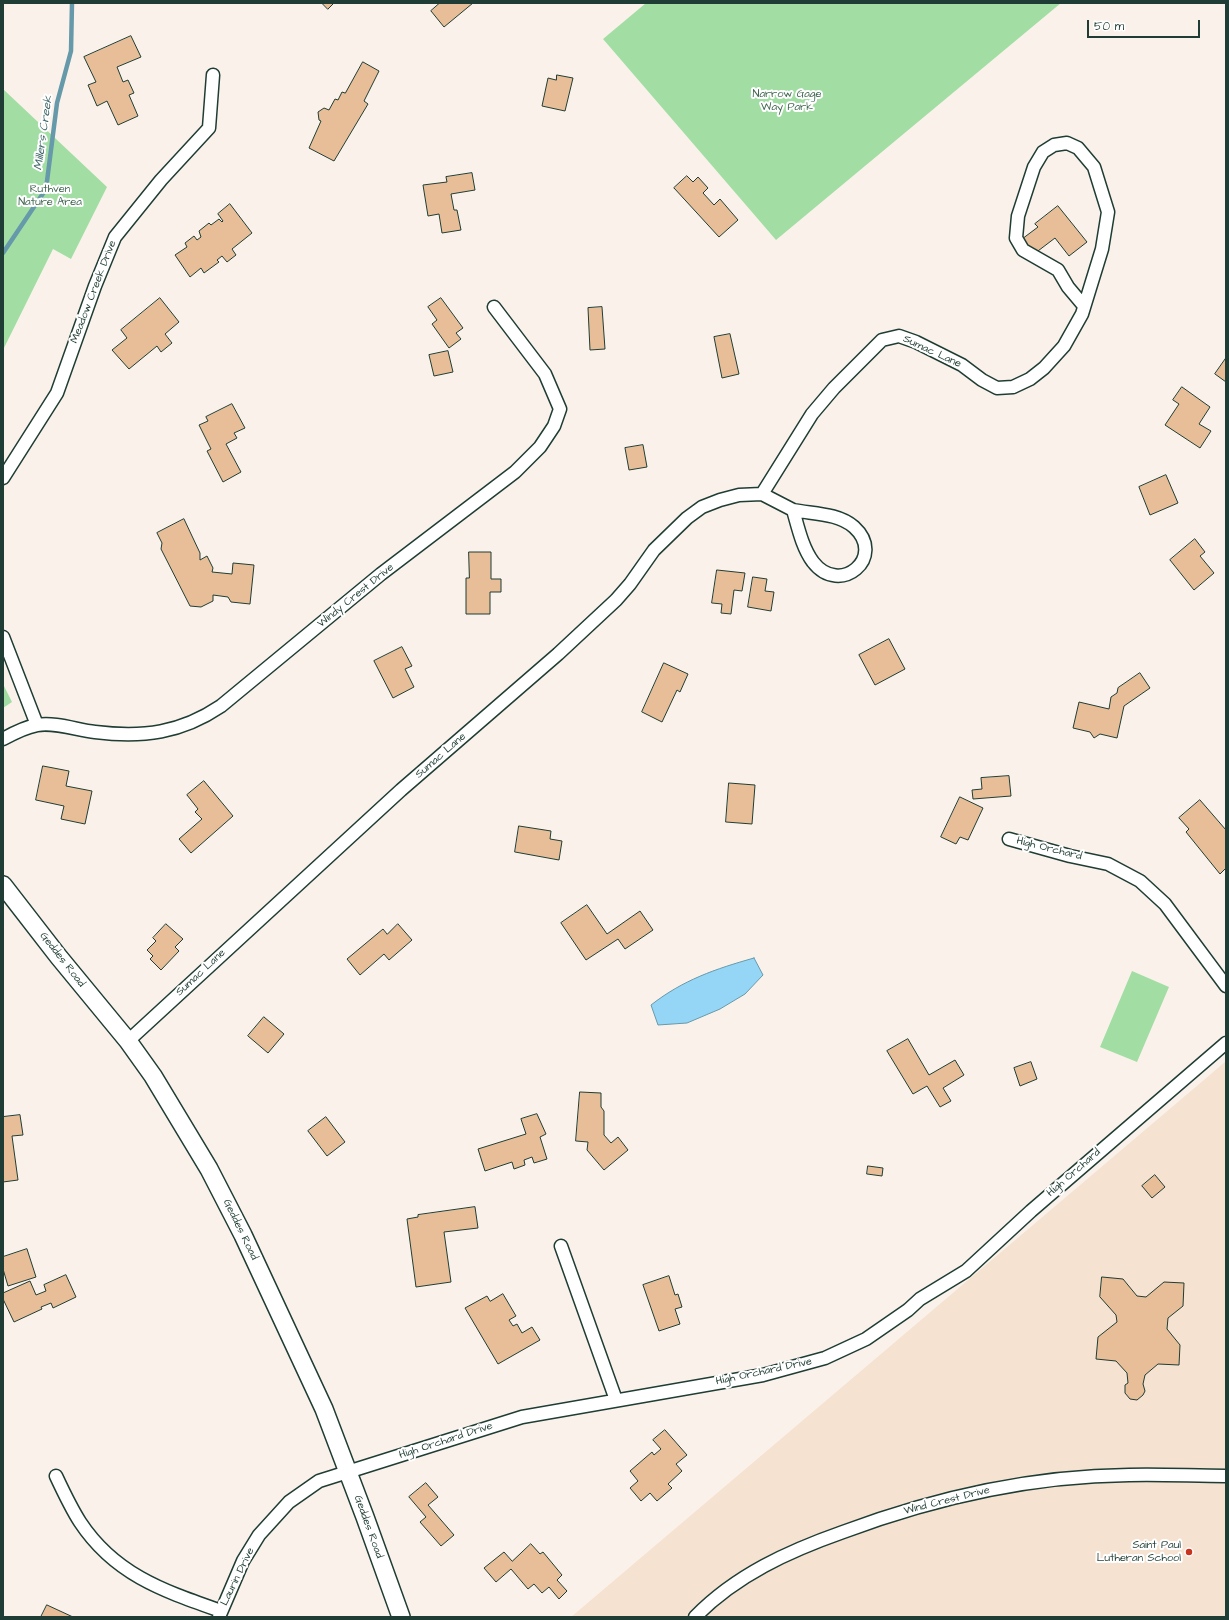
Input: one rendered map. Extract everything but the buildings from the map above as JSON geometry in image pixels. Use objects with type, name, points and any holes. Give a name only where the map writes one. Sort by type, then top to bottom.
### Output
[{"type":"main road","name":"Geddes Road","points":[[3,885],[58,956],[128,1041],[153,1076],[184,1125],[240,1228],[324,1409],[365,1517],[400,1617]]},
{"type":"street","name":"Meadow Creek Drive","points":[[3,478],[57,393],[95,286],[115,237],[161,180],[209,128],[213,75]]},
{"type":"street","name":"Sumac Lane","points":[[762,494],[812,414],[834,388],[882,340],[899,336],[941,353],[997,388],[1012,387],[1030,379],[1044,368],[1064,346],[1074,330],[1084,306],[1102,250],[1108,212],[1094,167],[1078,148],[1067,143],[1054,145],[1044,152],[1034,167],[1018,216],[1016,238],[1023,250],[1058,270],[1068,287],[1084,306]]},
{"type":"street","name":"Windy Crest Drive","points":[[3,739],[37,725],[67,727],[95,732],[147,734],[176,729],[202,719],[221,706],[381,574],[515,472],[540,447],[554,426],[560,410],[545,374],[494,307]]},
{"type":"street","name":"Sumac Lane","points":[[128,1041],[402,790],[558,654],[616,600],[630,584],[654,550],[687,518],[702,507],[739,495],[762,494],[793,510],[832,516],[854,527],[863,537],[866,547],[866,555],[861,563],[844,576],[833,576],[822,571],[813,562],[804,546],[793,510]]},
{"type":"street","points":[[3,637],[37,725]]},
{"type":"street","name":"High Orchard","points":[[1009,839],[1070,856],[1108,864],[1140,881],[1165,904],[1226,986]]},
{"type":"street","name":"High Orchard","points":[[920,1300],[966,1271],[1031,1211],[1226,1043]]},
{"type":"street","points":[[561,1246],[616,1400]]},
{"type":"street","name":"High Orchard Drive","points":[[347,1472],[522,1417],[763,1375],[825,1358],[866,1339],[920,1300]]},
{"type":"street","name":"Laurin Drive","points":[[220,1614],[243,1560],[259,1535],[289,1502],[318,1481],[347,1472]]},
{"type":"street","name":"Wind Crest Drive","points":[[695,1617],[734,1584],[764,1565],[808,1544],[909,1509],[1016,1485],[1068,1479],[1128,1475],[1226,1476]]},
{"type":"street","points":[[56,1476],[80,1522],[98,1546],[119,1564],[146,1582],[220,1614]]},
{"type":"shaded area","points":[[1226,1061],[1226,1617],[571,1617],[1205,1079]]},
{"type":"green space","name":"Narrow Gage Way Park","points":[[646,3],[1061,3],[776,240],[603,39]]},
{"type":"green space","name":"Ruthven Nature Area","points":[[3,89],[107,187],[71,259],[53,249],[3,350]]},
{"type":"green space","points":[[3,684],[12,702],[3,708]]},
{"type":"green space","points":[[1132,971],[1169,987],[1137,1062],[1100,1047]]},
{"type":"water","points":[[754,958],[763,975],[745,994],[720,1009],[687,1023],[658,1025],[651,1005],[663,996],[700,976],[726,966]]},
{"type":"waterway","name":"Millers Creek","points":[[3,253],[46,189],[57,103],[71,51],[72,3]]},
{"type":"place","name":"Saint Paul Lutheran School","points":[[1189,1552]]}]
